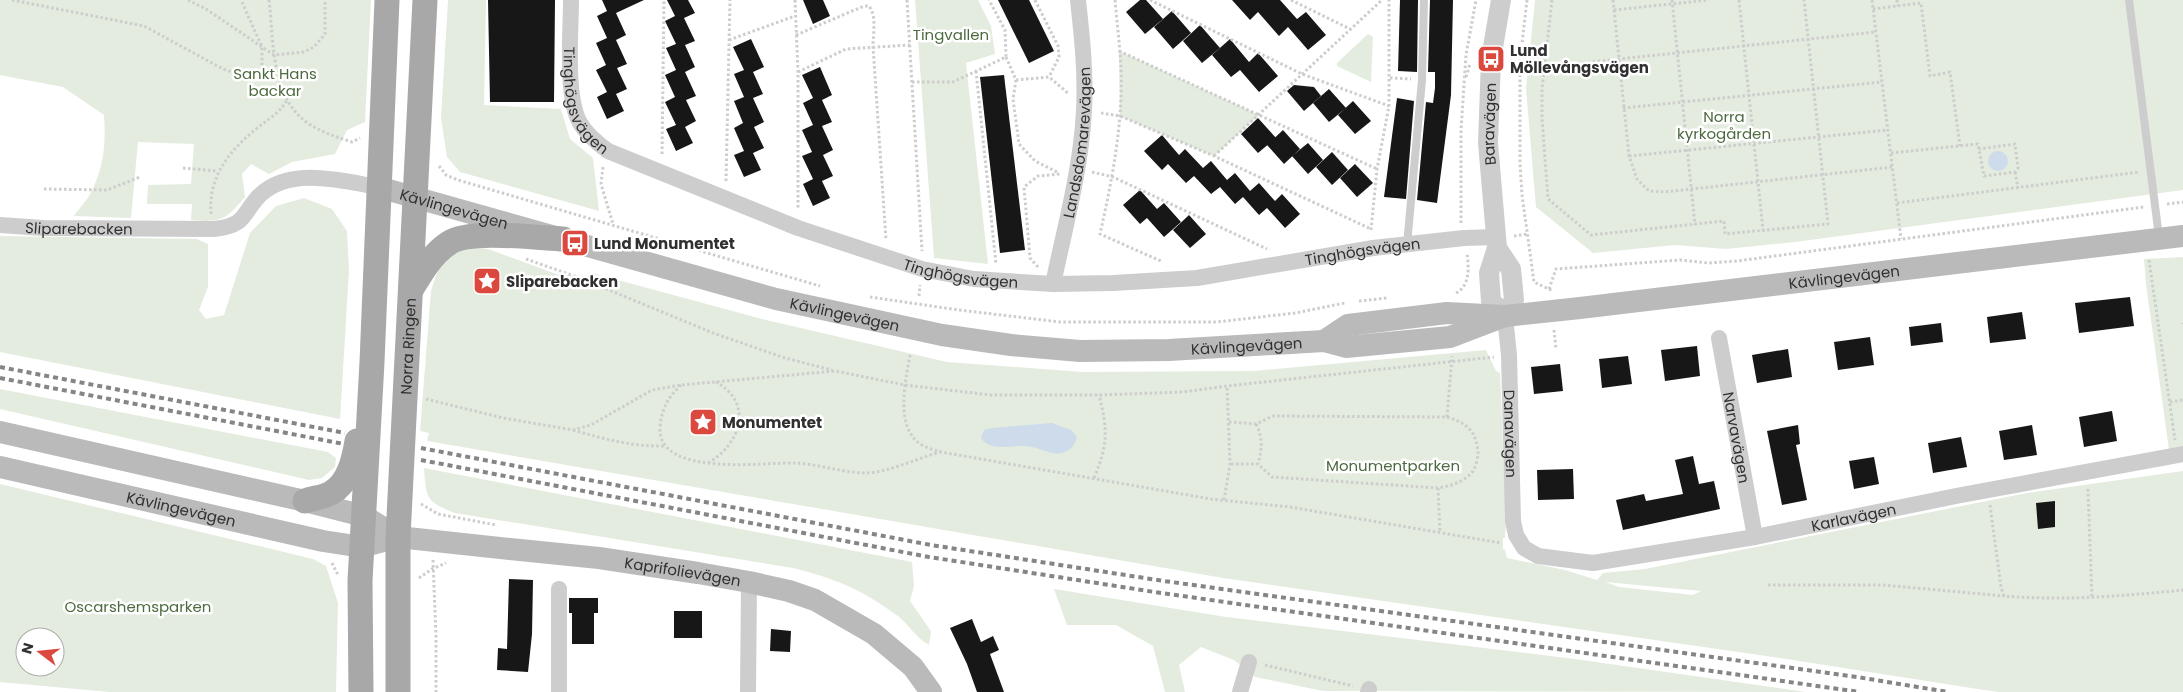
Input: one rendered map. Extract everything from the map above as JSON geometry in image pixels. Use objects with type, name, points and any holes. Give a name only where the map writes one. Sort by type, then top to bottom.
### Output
[{"type":"main road","points":[[361,692],[360,581],[372,362],[387,0]]},
{"type":"main road","name":"Norra Ringen","points":[[398,692],[398,537],[426,0]]},
{"type":"main road","name":"Kävlingevägen","points":[[378,187],[776,299],[942,335],[1011,345],[1080,350],[1169,350],[1324,341],[1348,324],[1447,313],[1505,316],[2154,247],[2183,236]]},
{"type":"main road","points":[[410,292],[430,260],[451,241],[477,235],[563,239]]},
{"type":"main road","points":[[305,501],[331,493],[349,473],[354,457],[362,403],[372,362]]},
{"type":"main road","points":[[0,432],[364,516],[398,537]]},
{"type":"main road","name":"Kävlingevägen","points":[[0,467],[323,541],[362,547],[398,537]]},
{"type":"main road","name":"Kaprifolievägen","points":[[398,537],[599,558],[749,582],[815,600],[857,623],[890,646],[913,667],[931,692]]},
{"type":"street","name":"Tinghögsvägen","points":[[571,0],[572,104],[580,123],[591,138],[608,151],[798,228],[922,269],[974,280],[1053,284],[1113,283],[1197,278],[1373,248],[1407,246],[1464,238],[1497,243]]},
{"type":"street","name":"Landsdomarevägen","points":[[1053,284],[1076,168],[1084,111],[1084,52],[1078,0]]},
{"type":"street","name":"Baravägen","points":[[1501,0],[1491,59],[1488,143],[1497,243],[1511,269],[1514,300],[1505,316]]},
{"type":"street","name":"Sliparebacken","points":[[0,225],[52,228],[214,229],[242,220],[261,194],[284,180],[307,178],[378,187]]},
{"type":"street","name":"Danavägen","points":[[1505,316],[1509,355],[1513,521],[1516,535],[1524,548]]},
{"type":"street","name":"Narvavägen","points":[[1719,338],[1755,537]]},
{"type":"street","name":"Karlavägen","points":[[1524,548],[1538,556],[1593,563],[1755,537],[1988,490],[2180,455]]},
{"type":"street","points":[[748,692],[749,582]]},
{"type":"street","points":[[558,692],[559,589]]},
{"type":"street","points":[[1240,692],[1249,662]]},
{"type":"lane","points":[[1407,246],[1422,80],[1424,0]]},
{"type":"lane","points":[[2129,0],[2155,206],[2154,247]]},
{"type":"path","points":[[12,0],[144,26],[223,69],[252,79],[262,74],[262,47],[240,0]]},
{"type":"path","points":[[188,0],[206,9],[274,55],[304,52],[314,47],[325,34],[325,0]]},
{"type":"path","points":[[269,0],[274,55],[278,76],[287,100],[308,124],[344,140]]},
{"type":"path","points":[[661,173],[664,0]]},
{"type":"path","points":[[726,199],[730,0]]},
{"type":"path","points":[[795,0],[798,72],[798,228]]},
{"type":"path","points":[[907,0],[922,269],[919,296]]},
{"type":"path","points":[[989,0],[1005,30],[1006,57],[1016,80],[1013,99],[1019,144],[1035,161],[1062,174],[1038,176],[1024,186],[1030,258],[1038,267]]},
{"type":"path","points":[[1035,0],[1058,46],[1059,57],[1049,77]]},
{"type":"path","points":[[1115,0],[1120,51],[1120,116],[1113,177],[1100,234],[1197,278]]},
{"type":"path","points":[[1150,0],[1302,74],[1389,106]]},
{"type":"path","points":[[1291,0],[1350,29]]},
{"type":"path","points":[[1214,156],[1382,0]]},
{"type":"path","points":[[1373,248],[1371,229],[1377,169],[1389,106],[1389,0]]},
{"type":"path","points":[[1468,261],[1460,220],[1461,130],[1466,55],[1476,0]]},
{"type":"path","points":[[1527,0],[1520,61],[1522,195],[1534,282],[1549,288],[1556,269],[1680,260],[1708,263],[1736,261],[2183,202]]},
{"type":"path","points":[[1552,0],[1543,67],[1542,118],[1548,199],[1591,234],[1724,221],[1726,234],[1828,224],[1804,0]]},
{"type":"path","points":[[1613,0],[1629,156],[1637,179],[1649,191],[1664,192],[1893,167]]},
{"type":"path","points":[[1614,10],[1673,2],[1709,0]]},
{"type":"path","points":[[1739,0],[1763,230]]},
{"type":"path","points":[[1872,0],[1901,238]]},
{"type":"path","points":[[1896,0],[1897,6]]},
{"type":"path","points":[[1673,2],[1695,225]]},
{"type":"path","points":[[1873,9],[1921,3],[1930,76],[1950,72],[1960,146]]},
{"type":"path","points":[[796,35],[864,6],[869,6],[874,15],[873,46],[888,258]]},
{"type":"path","points":[[729,40],[795,16]]},
{"type":"path","points":[[1543,67],[1876,32]]},
{"type":"path","points":[[798,72],[846,49],[910,45]]},
{"type":"path","points":[[1120,51],[1377,169]]},
{"type":"path","points":[[912,82],[953,82],[1006,57]]},
{"type":"path","points":[[976,70],[998,281]]},
{"type":"path","points":[[1016,80],[1049,77],[1073,97]]},
{"type":"path","points":[[1390,78],[1422,80]]},
{"type":"path","points":[[1623,108],[1882,82]]},
{"type":"path","points":[[214,229],[211,210],[217,172],[231,153],[256,129],[282,110],[287,100]]},
{"type":"path","points":[[1084,111],[1120,116],[1214,156],[1371,229]]},
{"type":"path","points":[[1629,156],[1888,130]]},
{"type":"path","points":[[1891,154],[1978,144],[1984,176],[2015,172]]},
{"type":"path","points":[[1979,149],[2015,144],[2018,168],[2015,172],[2018,188]]},
{"type":"path","points":[[608,151],[601,184],[613,224]]},
{"type":"path","points":[[183,168],[217,172]]},
{"type":"path","points":[[1076,168],[1113,177],[1247,238],[1292,262]]},
{"type":"path","points":[[1897,203],[2150,171]]},
{"type":"path","points":[[44,189],[107,190],[140,177]]},
{"type":"path","points":[[2154,247],[2170,402],[2180,455]]},
{"type":"path","points":[[522,258],[580,278],[713,333],[785,358],[835,371],[905,385],[991,394],[1099,395],[1183,392],[1509,355]]},
{"type":"path","points":[[910,355],[904,404],[907,426],[912,437],[923,446],[941,452],[1524,548]]},
{"type":"path","points":[[1447,417],[1452,362]]},
{"type":"path","points":[[573,430],[591,425],[652,390],[681,385],[835,371]]},
{"type":"path","points":[[708,463],[719,457],[732,443],[739,426],[740,414],[734,401],[726,387],[716,382]]},
{"type":"path","points":[[681,385],[671,395],[661,419],[660,433],[666,446],[677,454],[708,463],[728,466],[810,464],[868,473],[941,452]]},
{"type":"path","points":[[1224,500],[1230,464],[1227,386]]},
{"type":"path","points":[[1094,478],[1103,454],[1106,430],[1099,395]]},
{"type":"path","points":[[418,397],[503,418],[573,430],[617,442],[644,446],[666,446]]},
{"type":"path","points":[[2170,402],[2183,400]]},
{"type":"path","points":[[1229,422],[1256,424],[1274,416],[1447,417],[1460,421],[1471,431],[1477,441],[1478,458],[1473,471],[1465,478],[1453,485],[1438,488],[1272,477],[1258,464],[1230,464]]},
{"type":"path","points":[[1256,424],[1260,432],[1261,452],[1258,464]]},
{"type":"path","points":[[2087,472],[2092,598]]},
{"type":"path","points":[[1438,488],[1440,533]]},
{"type":"path","points":[[1988,490],[2001,587],[2004,596]]},
{"type":"path","points":[[331,562],[338,575],[338,582],[360,581]]},
{"type":"path","points":[[397,581],[415,580],[446,562],[455,563]]},
{"type":"path","points":[[432,569],[436,637],[436,692]]},
{"type":"path","points":[[1768,584],[1883,585],[2042,599],[2092,598],[2183,590]]},
{"type":"path","points":[[1249,662],[1368,691]]},
{"type":"green space","name":"Sankt Hans backar","points":[[0,0],[371,0],[365,122],[347,130],[335,154],[292,162],[269,174],[251,164],[242,174],[245,197],[228,215],[210,221],[191,220],[192,204],[147,204],[148,185],[191,184],[194,144],[138,142],[131,218],[74,216],[95,184],[101,165],[105,136],[104,115],[63,87],[0,75]]},
{"type":"green space","points":[[448,0],[486,0],[484,105],[561,109],[570,139],[593,158],[599,211],[460,172],[447,157],[441,118]]},
{"type":"green space","name":"Tingvallen","points":[[915,0],[978,0],[991,26],[995,54],[966,63],[988,264],[934,258]]},
{"type":"green space","name":"Norra kyrkogården","points":[[1535,0],[2183,0],[2183,190],[1795,242],[1726,249],[1675,245],[1593,253],[1536,207],[1526,89]]},
{"type":"green space","points":[[1368,34],[1373,37],[1371,82],[1337,66],[1337,63]]},
{"type":"green space","points":[[1119,51],[1259,115],[1214,156],[1120,116]]},
{"type":"green space","points":[[304,198],[332,209],[347,231],[349,271],[340,419],[0,352],[0,236],[197,239],[208,244],[208,287],[199,310],[206,319],[224,315],[250,233],[276,206]]},
{"type":"green space","name":"Monumentparken","points":[[469,247],[488,249],[559,275],[593,276],[592,273],[762,319],[947,362],[1083,372],[1253,371],[1486,350],[1496,371],[1500,373],[1506,523],[1503,549],[1507,558],[1565,570],[1597,580],[1603,573],[1645,569],[2027,493],[2183,471],[2183,692],[1999,692],[1984,690],[1780,658],[1223,578],[427,441],[429,433],[420,431],[431,291],[436,275],[443,263],[453,253]],"holes":[[[1605,582],[1701,591],[1693,595],[1619,587]]]},
{"type":"green space","points":[[2183,257],[2183,454],[2170,457],[2144,259]]},
{"type":"green space","points":[[0,389],[328,452],[336,458],[335,467],[322,478],[309,480],[0,409]]},
{"type":"green space","points":[[424,468],[912,562],[914,586],[910,601],[931,631],[929,645],[920,639],[898,616],[872,599],[848,586],[808,572],[455,513],[438,506],[429,498]]},
{"type":"green space","name":"Oscarshemsparken","points":[[0,484],[313,559],[326,566],[338,603],[336,692],[109,692],[0,682]]},
{"type":"green space","points":[[1054,589],[1226,617],[1575,659],[1806,692],[1323,691],[1255,677],[1234,660],[1201,647],[1179,665],[1185,692],[1165,692],[1153,646],[1116,625],[1067,625]]},
{"type":"water","points":[[1998,151],[2005,154],[2008,161],[2005,168],[1998,171],[1991,168],[1988,161],[1991,154]]},
{"type":"water","points":[[1052,423],[1071,430],[1077,437],[1072,447],[1065,452],[1047,452],[1026,446],[991,446],[981,438],[984,430],[992,428]]},
{"type":"building","points":[[488,0],[555,0],[554,102],[490,102]]},
{"type":"building","points":[[602,0],[644,0],[616,13],[626,35],[616,40],[627,64],[617,68],[627,89],[616,94],[624,111],[607,119],[597,97],[607,92],[596,70],[606,65],[596,43],[607,38],[597,16],[607,11]]},
{"type":"building","points":[[667,0],[688,0],[695,13],[684,18],[695,41],[685,45],[695,67],[685,72],[696,96],[686,100],[696,121],[685,127],[693,143],[676,151],[666,129],[676,125],[665,102],[675,97],[665,75],[676,70],[666,48],[676,44],[665,21],[675,16]]},
{"type":"building","points":[[803,0],[823,0],[830,16],[813,24]]},
{"type":"building","points":[[998,0],[1029,0],[1054,51],[1029,63]]},
{"type":"building","points":[[1140,0],[1146,0],[1163,19],[1145,34],[1126,12]]},
{"type":"building","points":[[1232,0],[1280,0],[1297,19],[1306,12],[1326,35],[1308,50],[1288,27],[1279,36],[1258,12],[1250,20]]},
{"type":"building","points":[[1400,0],[1418,0],[1417,72],[1398,71]]},
{"type":"building","points":[[1430,0],[1453,0],[1451,95],[1437,203],[1417,200],[1426,102],[1433,103],[1435,88],[1435,72],[1428,72]]},
{"type":"building","points":[[1172,11],[1191,33],[1173,49],[1154,27]]},
{"type":"building","points":[[1200,25],[1220,48],[1202,63],[1183,41]]},
{"type":"building","points":[[751,39],[764,67],[753,72],[763,94],[753,98],[764,122],[754,127],[764,148],[753,153],[761,170],[744,177],[734,155],[744,151],[734,128],[743,123],[734,101],[744,97],[734,74],[744,70],[733,47]]},
{"type":"building","points":[[1230,39],[1249,62],[1258,53],[1278,76],[1259,92],[1240,70],[1231,77],[1212,55]]},
{"type":"building","points":[[820,67],[832,95],[822,100],[832,122],[822,126],[833,150],[823,155],[833,176],[822,181],[830,198],[813,206],[803,184],[813,179],[802,156],[812,152],[802,130],[813,125],[803,103],[813,98],[802,75]]},
{"type":"building","points":[[1004,75],[1025,250],[1000,253],[980,77]]},
{"type":"building","points":[[1294,85],[1314,87],[1321,96],[1304,111],[1287,91]]},
{"type":"building","points":[[1329,89],[1346,108],[1329,122],[1313,103]]},
{"type":"building","points":[[1397,98],[1414,101],[1406,199],[1384,197]]},
{"type":"building","points":[[1353,101],[1371,121],[1355,134],[1338,115]]},
{"type":"building","points":[[1258,118],[1276,138],[1258,153],[1241,134]]},
{"type":"building","points":[[1283,130],[1300,149],[1284,164],[1267,145]]},
{"type":"building","points":[[1162,135],[1179,155],[1185,149],[1203,168],[1211,161],[1227,180],[1235,173],[1250,191],[1259,183],[1275,201],[1282,194],[1300,214],[1285,228],[1267,208],[1259,215],[1243,197],[1235,204],[1220,187],[1211,194],[1194,176],[1186,183],[1168,164],[1162,170],[1144,151]]},
{"type":"building","points":[[1308,143],[1323,160],[1308,174],[1292,156]]},
{"type":"building","points":[[1332,152],[1348,170],[1332,185],[1316,167]]},
{"type":"building","points":[[1355,164],[1373,183],[1357,197],[1340,178]]},
{"type":"building","points":[[1140,190],[1157,209],[1164,203],[1181,222],[1164,237],[1147,218],[1140,224],[1123,205]]},
{"type":"building","points":[[1189,215],[1206,234],[1190,248],[1173,230]]},
{"type":"building","points":[[2130,297],[2134,326],[2079,333],[2075,303]]},
{"type":"building","points":[[2022,312],[2026,339],[1990,343],[1987,317]]},
{"type":"building","points":[[1941,323],[1943,342],[1911,346],[1909,327]]},
{"type":"building","points":[[1870,337],[1874,365],[1838,370],[1834,342]]},
{"type":"building","points":[[1697,346],[1700,376],[1665,381],[1661,350]]},
{"type":"building","points":[[1788,349],[1792,377],[1757,383],[1752,355]]},
{"type":"building","points":[[1628,356],[1632,384],[1602,388],[1599,359]]},
{"type":"building","points":[[1560,364],[1563,391],[1534,394],[1531,367]]},
{"type":"building","points":[[2112,411],[2117,441],[2084,447],[2079,417]]},
{"type":"building","points":[[1798,425],[1800,444],[1796,445],[1807,500],[1782,505],[1767,431]]},
{"type":"building","points":[[2032,425],[2037,455],[2004,460],[1999,431]]},
{"type":"building","points":[[1961,437],[1967,467],[1933,473],[1928,443]]},
{"type":"building","points":[[1693,456],[1699,484],[1714,481],[1720,509],[1623,530],[1616,500],[1644,494],[1646,501],[1683,494],[1675,460]]},
{"type":"building","points":[[1874,457],[1879,484],[1854,489],[1849,461]]},
{"type":"building","points":[[1573,469],[1574,499],[1538,500],[1537,470]]},
{"type":"building","points":[[2055,501],[2055,527],[2038,529],[2036,503]]},
{"type":"building","points":[[509,579],[533,580],[532,634],[528,672],[497,670],[498,648],[507,649]]},
{"type":"building","points":[[569,598],[598,598],[598,613],[594,613],[594,644],[572,644],[572,613],[569,613]]},
{"type":"building","points":[[674,611],[702,611],[702,638],[674,638]]},
{"type":"building","points":[[972,619],[981,642],[993,636],[999,650],[990,654],[1004,692],[977,692],[967,664],[950,628]]},
{"type":"building","points":[[771,629],[791,631],[790,652],[770,651]]},
{"type":"railway","points":[[0,367],[345,433]]},
{"type":"railway","points":[[0,378],[344,444]]},
{"type":"railway","points":[[421,448],[931,545],[1164,581],[1857,677],[1948,692]]},
{"type":"railway","points":[[421,460],[929,557],[1161,593],[1860,692]]},
{"type":"place","name":"Lund Möllevångsvägen","points":[[1491,59]]},
{"type":"place","name":"Lund Monumentet","points":[[575,243]]},
{"type":"place","name":"Sliparebacken","points":[[487,281]]},
{"type":"place","name":"Monumentet","points":[[703,422]]}]
